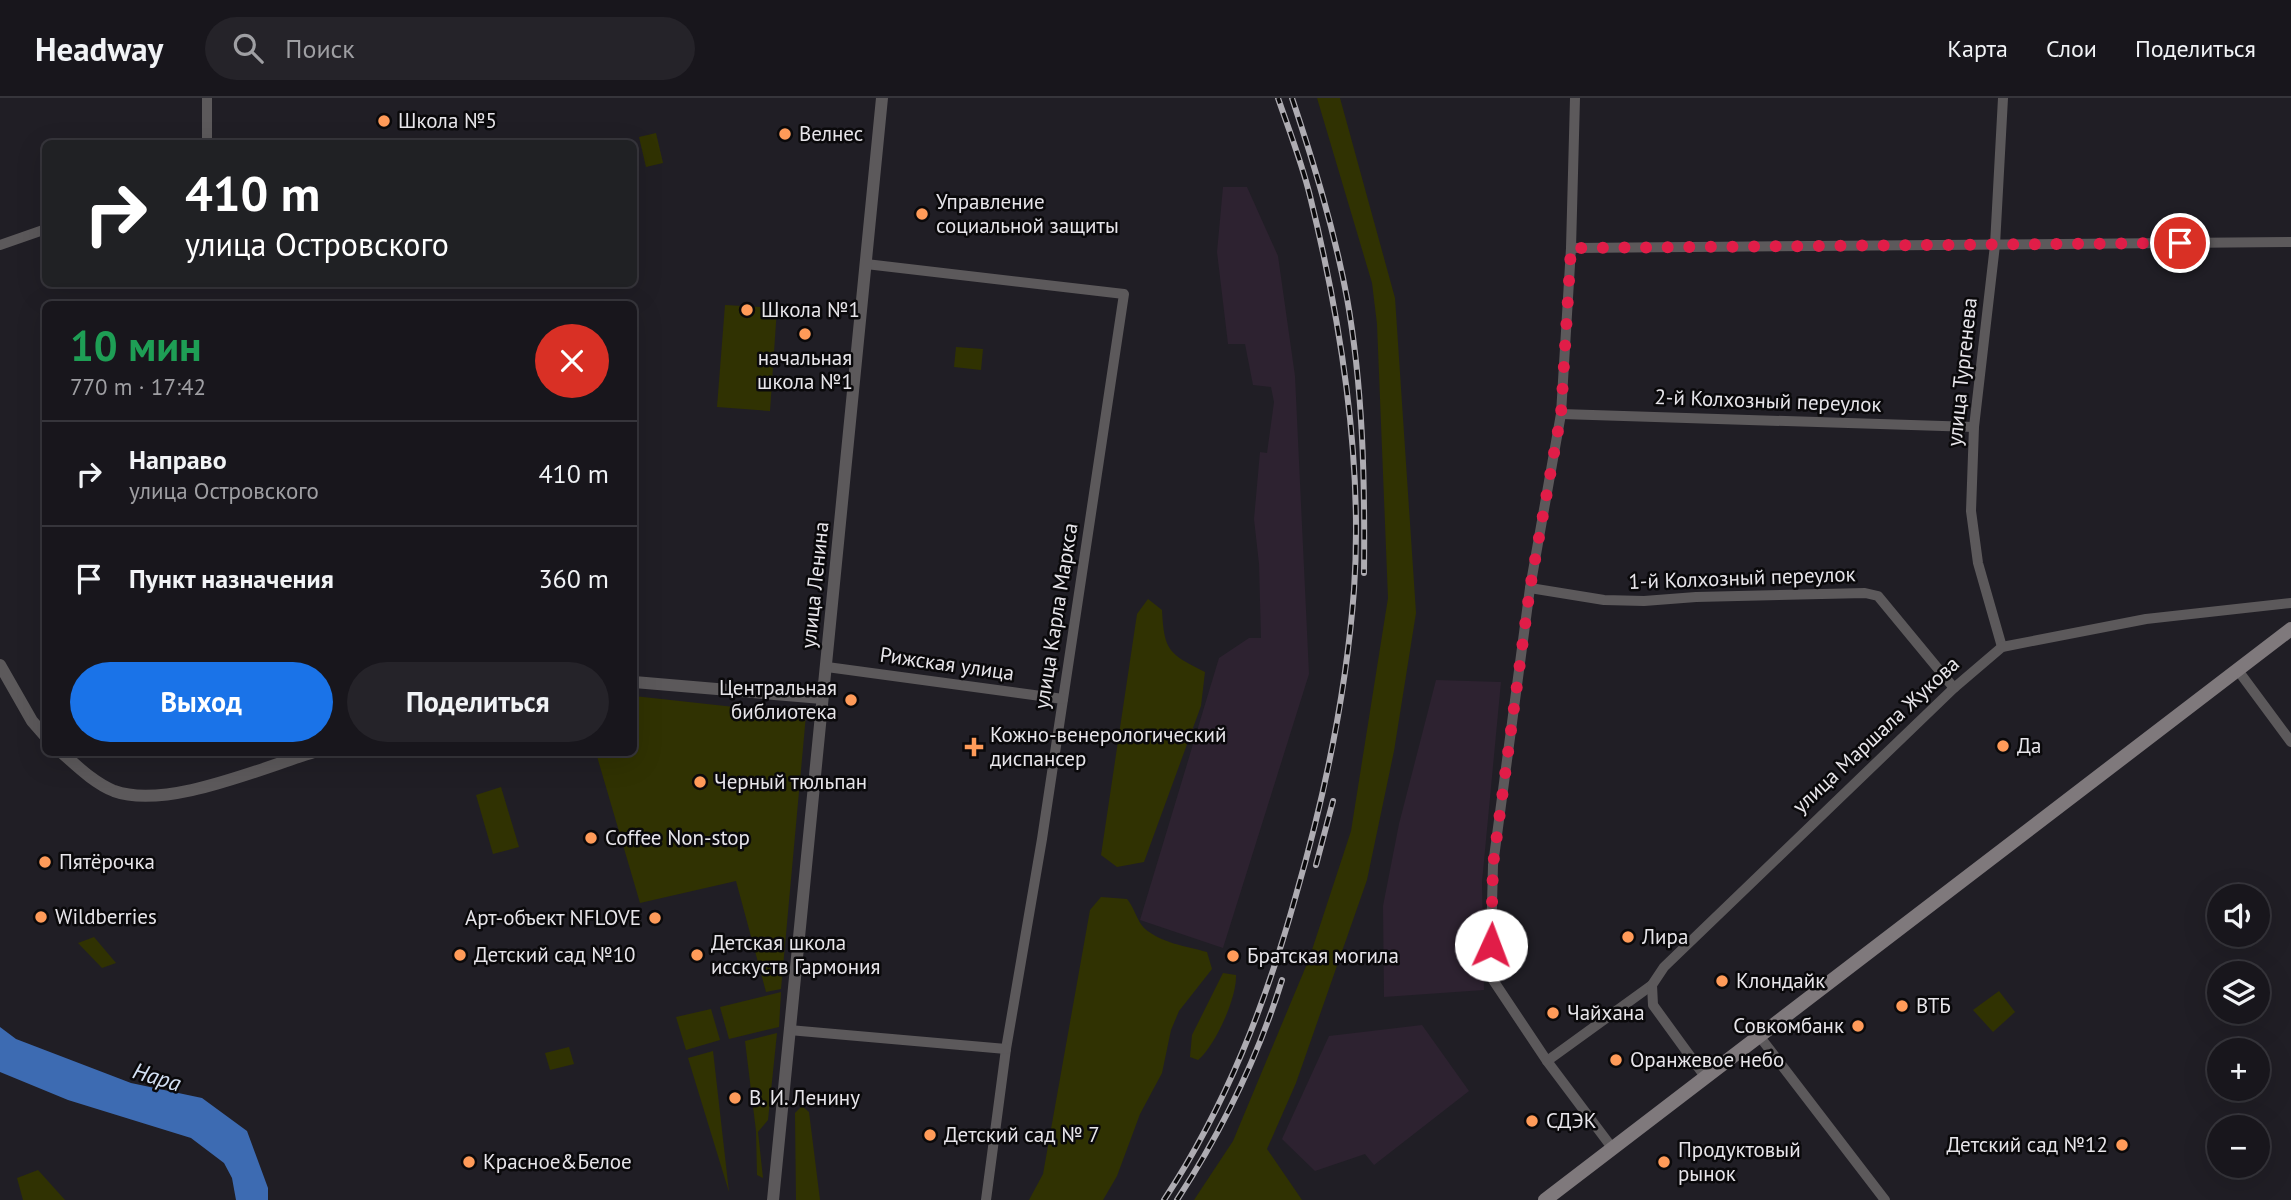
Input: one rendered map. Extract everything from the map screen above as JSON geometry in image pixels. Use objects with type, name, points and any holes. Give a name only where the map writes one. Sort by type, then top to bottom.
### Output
[{"type":"main road","points":[[1545,1200],[2291,629]]},
{"type":"street","points":[[207,98],[207,140]]},
{"type":"street","name":"улица Ленина","points":[[773,1200],[882,98]]},
{"type":"street","points":[[1575,98],[1571,248],[1561,414],[1530,588],[1493,865],[1491,945],[1493,980],[1547,1061],[1613,1149]]},
{"type":"street","name":"улица Тургенева","points":[[2002,647],[1978,563],[1971,511],[1975,426],[1995,245],[2003,98]]},
{"type":"street","points":[[0,245],[42,230]]},
{"type":"street","points":[[1571,248],[2291,242]]},
{"type":"street","name":"улица Карла Маркса","points":[[866,264],[1124,294],[1063,699],[1006,1049],[986,1200]]},
{"type":"street","name":"2-й Колхозный переулок","points":[[1561,414],[1975,426]]},
{"type":"street","name":"1-й Колхозный переулок","points":[[1530,588],[1618,601],[1865,593],[1878,596],[1954,688]]},
{"type":"street","name":"улица Маршала Жукова","points":[[1547,1061],[1652,985],[1664,967],[1954,688],[2002,647],[2146,619],[2291,603]]},
{"type":"street","points":[[0,665],[32,721],[42,732]]},
{"type":"street","name":"Рижская улица","points":[[827,667],[1063,699]]},
{"type":"street","points":[[2237,669],[2291,742]]},
{"type":"street","points":[[637,682],[822,698]]},
{"type":"street","points":[[66,756],[113,790],[134,797],[160,796],[300,756]]},
{"type":"street","points":[[1652,985],[1653,1005],[1706,1078]]},
{"type":"street","points":[[789,1030],[1006,1049]]},
{"type":"street","points":[[1760,1037],[1885,1200]]},
{"type":"shaded area","points":[[1317,98],[1340,98],[1395,298],[1416,613],[1394,751],[1367,880],[1296,1083],[1267,1149],[1302,1200],[1194,1200],[1233,1141],[1309,959],[1351,831],[1388,598],[1377,324],[1372,283]]},
{"type":"shaded area","points":[[656,133],[663,163],[646,167],[639,137]]},
{"type":"shaded area","points":[[1223,187],[1247,187],[1278,256],[1295,376],[1309,674],[1223,948],[1140,920],[1219,658],[1249,638],[1261,638],[1259,564],[1254,519],[1260,452],[1267,453],[1274,402],[1271,387],[1253,385],[1245,344],[1228,344],[1217,252]]},
{"type":"shaded area","points":[[725,305],[777,308],[770,411],[717,407]]},
{"type":"shaded area","points":[[956,347],[983,349],[981,370],[954,367]]},
{"type":"shaded area","points":[[1148,599],[1162,610],[1164,634],[1171,650],[1205,672],[1201,706],[1144,862],[1117,867],[1101,855],[1137,614]]},
{"type":"shaded area","points":[[1436,680],[1501,682],[1482,882],[1484,990],[1384,997],[1383,906],[1399,824]]},
{"type":"shaded area","points":[[637,696],[806,715],[781,989],[766,992],[736,881],[640,903],[597,756],[637,756]]},
{"type":"shaded area","points":[[501,787],[519,847],[493,854],[476,795]]},
{"type":"shaded area","points":[[1101,897],[1127,899],[1144,928],[1166,941],[1207,952],[1212,969],[1179,1011],[1171,1030],[1162,1073],[1140,1114],[1117,1176],[1103,1200],[1029,1200],[1043,1174],[1090,910]]},
{"type":"shaded area","points":[[94,937],[116,963],[102,968],[78,943]]},
{"type":"shaded area","points":[[1223,973],[1236,975],[1233,996],[1218,1033],[1198,1060],[1190,1057],[1192,1035]]},
{"type":"shaded area","points":[[1999,991],[2015,1012],[1993,1032],[1973,1010]]},
{"type":"shaded area","points":[[781,992],[779,1027],[729,1039],[720,1007]]},
{"type":"shaded area","points":[[711,1009],[720,1040],[686,1050],[676,1017]]},
{"type":"shaded area","points":[[1422,1025],[1469,1091],[1374,1165],[1365,1154],[1315,1171],[1282,1139],[1329,1036]]},
{"type":"shaded area","points":[[777,1033],[768,1120],[758,1132],[763,1178],[757,1175],[756,1131],[745,1041]]},
{"type":"shaded area","points":[[569,1047],[574,1064],[550,1070],[545,1053]]},
{"type":"shaded area","points":[[713,1051],[729,1192],[688,1058]]},
{"type":"shaded area","points":[[802,1106],[809,1112],[820,1200],[796,1200],[795,1113]]},
{"type":"shaded area","points":[[38,1170],[65,1200],[23,1200],[17,1178]]},
{"type":"water","points":[[0,1027],[16,1039],[131,1083],[202,1098],[247,1131],[268,1188],[268,1200],[236,1200],[232,1178],[224,1163],[191,1138],[68,1100],[0,1072]]},
{"type":"railway","points":[[1164,1200],[1207,1128],[1225,1091],[1271,975],[1325,782],[1346,668],[1356,541],[1347,392],[1331,292],[1310,196],[1278,98]]},
{"type":"railway","points":[[1292,98],[1330,222],[1347,298],[1357,366],[1362,435],[1364,573]]},
{"type":"railway","points":[[1316,865],[1333,801]]},
{"type":"railway","points":[[1177,1200],[1237,1093],[1262,1037],[1282,980]]},
{"type":"place","name":"Школа №5","points":[[384,121]]},
{"type":"place","name":"Велнес","points":[[785,134]]},
{"type":"place","name":"Управление социальной защиты","points":[[922,214]]},
{"type":"place","name":"Школа №1","points":[[747,310]]},
{"type":"place","name":"начальная школа №1","points":[[805,334]]},
{"type":"place","name":"Центральная библиотека","points":[[851,700]]},
{"type":"place","name":"Да","points":[[2003,746]]},
{"type":"place","name":"Кожно-венерологический диспансер","points":[[974,747]]},
{"type":"place","name":"Черный тюльпан","points":[[700,782]]},
{"type":"place","name":"Coffee Non-stop","points":[[591,838]]},
{"type":"place","name":"Пятёрочка","points":[[45,862]]},
{"type":"place","name":"Wildberries","points":[[41,917]]},
{"type":"place","name":"Арт-объект NFLOVE","points":[[655,918]]},
{"type":"place","name":"Лира","points":[[1628,937]]},
{"type":"place","name":"Детский сад №10","points":[[460,955]]},
{"type":"place","name":"Детская школа исскуств Гармония","points":[[697,955]]},
{"type":"place","name":"Братская могила","points":[[1233,956]]},
{"type":"place","name":"Клондайк","points":[[1722,981]]},
{"type":"place","name":"ВТБ","points":[[1902,1006]]},
{"type":"place","name":"Чайхана","points":[[1553,1013]]},
{"type":"place","name":"Совкомбанк","points":[[1858,1026]]},
{"type":"place","name":"Оранжевое небо","points":[[1616,1060]]},
{"type":"place","name":"В. И. Ленину","points":[[735,1098]]},
{"type":"place","name":"СДЭК","points":[[1532,1121]]},
{"type":"place","name":"Детский сад № 7","points":[[930,1135]]},
{"type":"place","name":"Детский сад №12","points":[[2122,1145]]},
{"type":"place","name":"Красное&Белое","points":[[469,1162]]},
{"type":"place","name":"Продуктовый рынок","points":[[1664,1162]]},
{"type":"route","points":[[1491,945],[1493,865],[1530,588],[1561,414],[1571,248],[2180,243]]},
{"type":"water label","name":"Нара","points":[[157,1077]]}]
